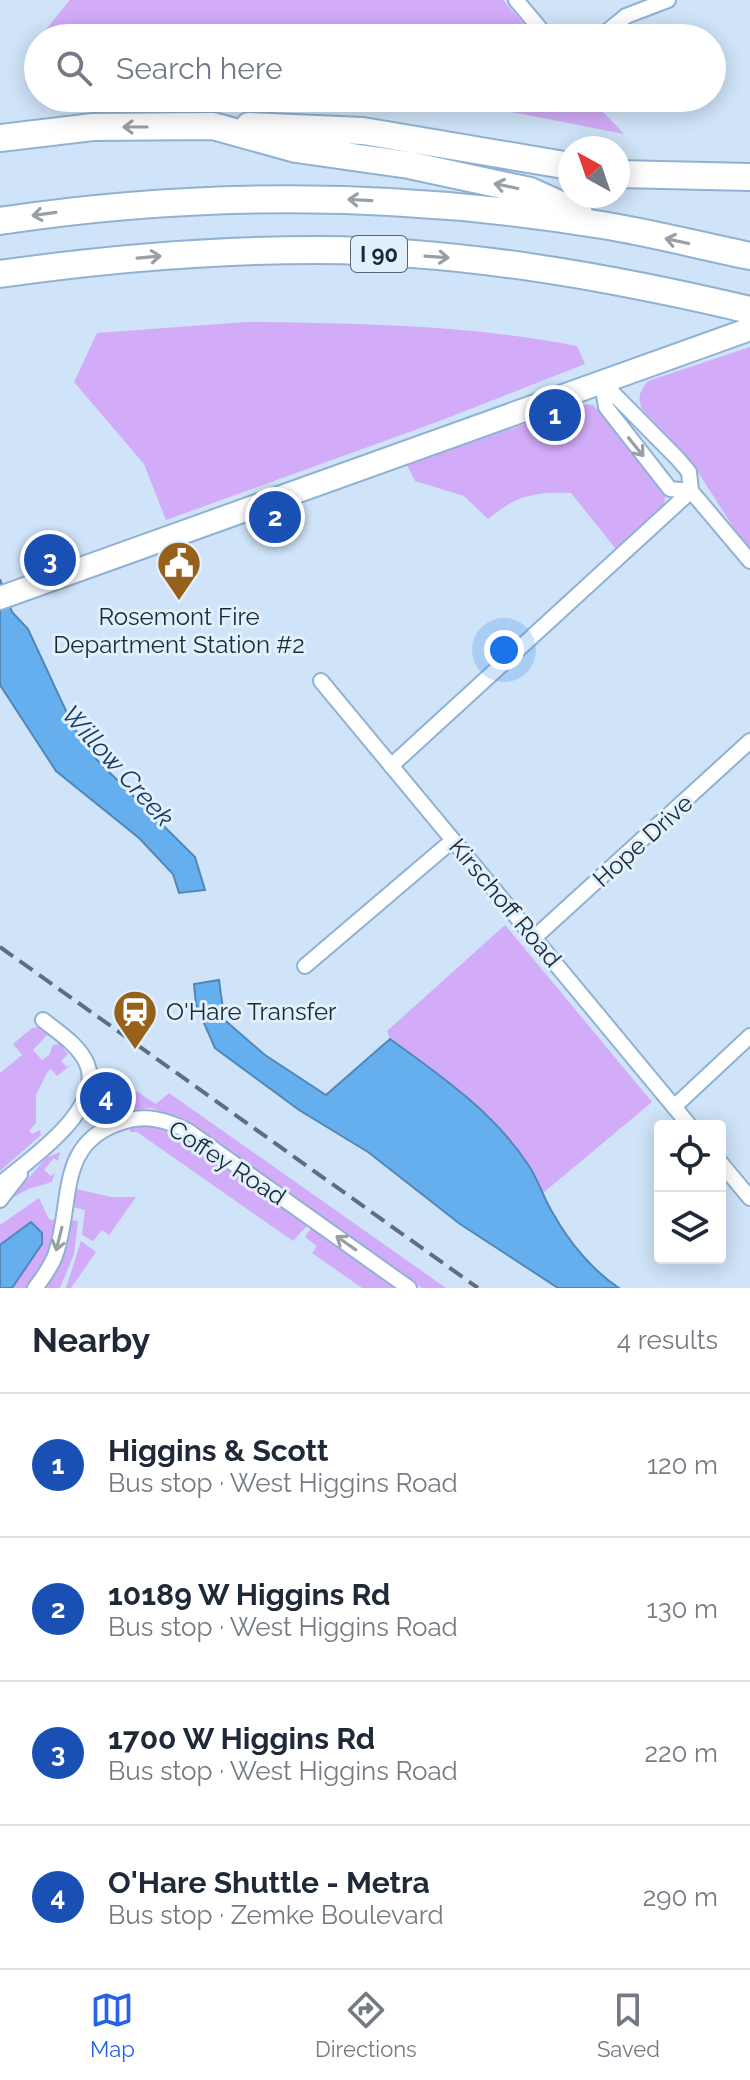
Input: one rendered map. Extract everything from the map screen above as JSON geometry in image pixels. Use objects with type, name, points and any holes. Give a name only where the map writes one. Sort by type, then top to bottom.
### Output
[{"type":"highway","name":"I 90","points":[[0,138],[93,127],[213,126],[296,149],[409,165],[530,191],[604,225]]},
{"type":"highway","points":[[213,126],[363,131],[558,164]]},
{"type":"highway","points":[[630,174],[750,177]]},
{"type":"highway","name":"I 90","points":[[0,221],[133,204],[219,199],[333,199],[438,204],[604,225],[750,256]]},
{"type":"highway","name":"I 90","points":[[0,274],[151,256],[323,250],[447,258],[538,269],[685,294],[750,310]]},
{"type":"main road","points":[[5,596],[750,329]]},
{"type":"street","points":[[516,0],[536,24]]},
{"type":"street","points":[[616,24],[626,16],[668,0]]},
{"type":"street","points":[[602,382],[606,407],[633,445],[670,489],[691,491]]},
{"type":"street","points":[[602,382],[689,472],[691,491],[750,561]]},
{"type":"street","points":[[391,766],[691,491]]},
{"type":"street","name":"Kirschoff Road","points":[[321,681],[685,1120]]},
{"type":"street","name":"Hope Drive","points":[[534,938],[750,741]]},
{"type":"street","points":[[305,966],[453,840]]},
{"type":"street","points":[[0,1200],[25,1166],[73,1118],[86,1098],[90,1077],[80,1052],[43,1020]]},
{"type":"street","points":[[674,1107],[750,1036]]},
{"type":"street","name":"Coffey Road","points":[[35,1288],[55,1255],[70,1176],[82,1147],[89,1138],[117,1123],[147,1118],[188,1131],[409,1288]]},
{"type":"street","points":[[0,1184],[25,1166]]},
{"type":"street","points":[[726,1169],[750,1198]]},
{"type":"shaded area","points":[[70,0],[503,0],[524,24],[50,24]]},
{"type":"shaded area","points":[[512,112],[603,112],[624,134]]},
{"type":"shaded area","points":[[246,322],[371,324],[454,329],[536,339],[577,346],[585,364],[437,422],[166,520],[144,464],[74,382],[97,333]]},
{"type":"shaded area","points":[[750,347],[750,553],[692,463],[642,409],[640,398],[648,381]]},
{"type":"shaded area","points":[[582,404],[593,405],[602,414],[665,496],[664,506],[616,549],[571,493],[526,497],[488,519],[464,496],[415,481],[407,465]]},
{"type":"shaded area","points":[[505,925],[652,1102],[543,1193],[496,1126],[456,1089],[390,1039],[387,1031]]},
{"type":"shaded area","points":[[40,1027],[48,1034],[33,1050],[42,1060],[49,1055],[53,1045],[60,1044],[68,1054],[61,1061],[67,1067],[72,1064],[57,1076],[51,1069],[48,1071],[36,1095],[36,1123],[29,1131],[32,1134],[40,1130],[41,1135],[0,1171],[0,1073],[22,1055],[13,1044],[32,1028]]},
{"type":"shaded area","points":[[136,1091],[156,1104],[169,1093],[446,1288],[422,1288],[186,1120],[151,1108],[120,1112],[119,1108]]},
{"type":"shaded area","points":[[154,1125],[183,1138],[307,1226],[293,1241],[137,1132],[130,1132],[130,1127]]},
{"type":"shaded area","points":[[60,1152],[58,1161],[54,1158],[44,1170],[51,1176],[55,1172],[52,1182],[28,1189],[10,1199],[46,1158]]},
{"type":"shaded area","points":[[77,1189],[111,1197],[136,1197],[109,1235],[102,1230],[93,1241],[82,1235],[85,1210],[72,1207]]},
{"type":"shaded area","points":[[39,1198],[49,1219],[56,1221],[50,1252],[30,1288],[0,1288],[0,1225]]},
{"type":"shaded area","points":[[70,1220],[78,1221],[74,1254],[60,1288],[46,1288],[61,1264]]},
{"type":"shaded area","points":[[311,1228],[396,1288],[362,1288],[312,1253],[317,1246],[305,1237]]},
{"type":"shaded area","points":[[81,1241],[96,1252],[71,1288],[66,1288]]},
{"type":"water","points":[[0,579],[12,612],[28,629],[73,726],[97,760],[195,857],[205,890],[179,893],[173,874],[139,838],[56,771],[0,685]]},
{"type":"water","points":[[219,980],[223,1009],[220,1016],[265,1055],[326,1095],[390,1039],[447,1081],[483,1112],[515,1147],[533,1172],[550,1209],[567,1235],[591,1265],[619,1288],[558,1288],[460,1224],[368,1152],[299,1110],[215,1048],[196,1005],[194,984]]},
{"type":"water","points":[[31,1222],[42,1233],[42,1244],[12,1288],[0,1288],[0,1245]]},
{"type":"railway","points":[[0,947],[478,1288]]},
{"type":"place","name":"Higgins & Scott","points":[[555,415]]},
{"type":"place","name":"10189 W Higgins Rd","points":[[275,517]]},
{"type":"place","name":"1700 W Higgins Rd","points":[[50,560]]},
{"type":"place","name":"Rosemont Fire Department Station #2","points":[[179,602]]},
{"type":"place","name":"O'Hare Transfer","points":[[135,1051]]},
{"type":"place","name":"O'Hare Shuttle - Metra","points":[[106,1098]]},
{"type":"water label","name":"Willow Creek","points":[[118,766]]}]
